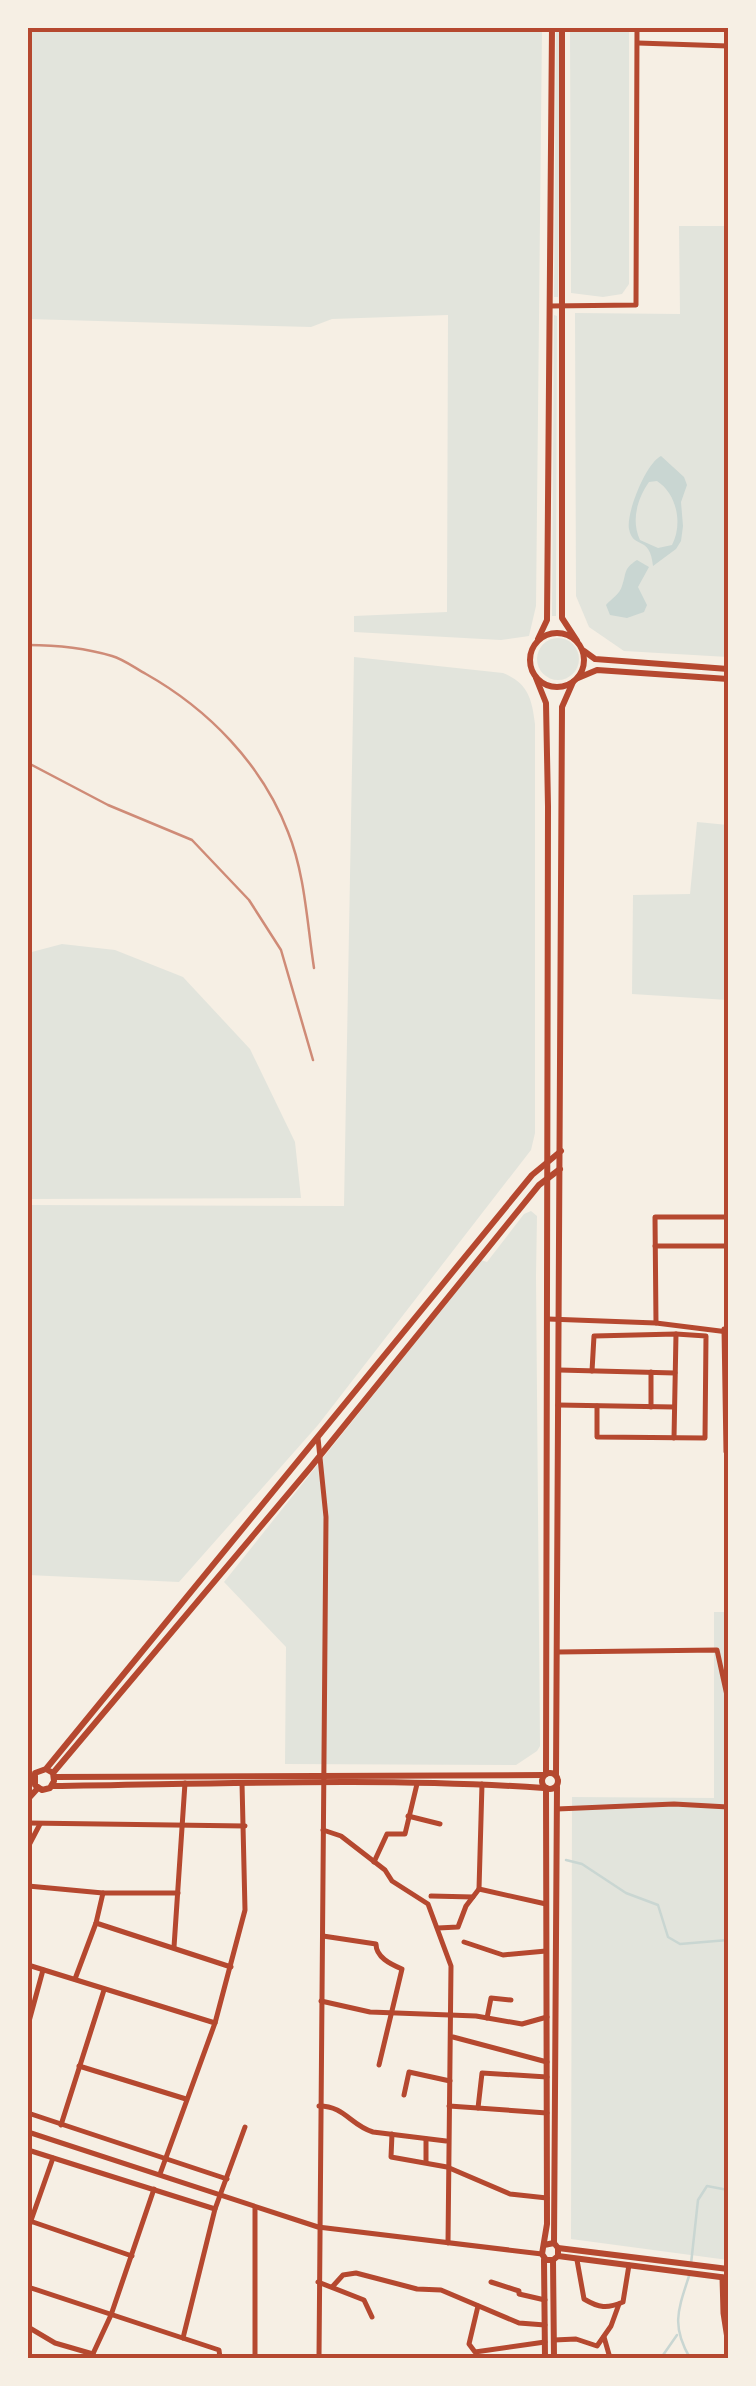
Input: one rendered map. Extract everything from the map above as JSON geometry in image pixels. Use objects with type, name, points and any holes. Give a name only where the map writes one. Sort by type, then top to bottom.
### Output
[{"type":"main road","points":[[552,28],[547,620],[529,662],[546,704],[549,1177],[547,2198],[543,2256],[545,2325],[554,2358]]},
{"type":"main road","points":[[562,28],[562,618],[583,650],[596,659],[728,668]]},
{"type":"main road","points":[[538,639],[562,632],[577,641]]},
{"type":"main road","points":[[545,2358],[556,2252],[562,707],[584,660],[583,650]]},
{"type":"main road","points":[[652,663],[652,673]]},
{"type":"main road","points":[[536,678],[558,688],[597,670],[728,679]]},
{"type":"main road","points":[[34,1786],[46,1790],[51,1776],[318,1438],[532,1175],[561,1151]]},
{"type":"main road","points":[[51,1776],[549,1177],[561,1168]]},
{"type":"main road","points":[[548,1265],[560,1265]]},
{"type":"main road","points":[[547,1461],[559,1462]]},
{"type":"main road","points":[[28,1799],[34,1786],[31,1776],[556,1776]]},
{"type":"main road","points":[[51,1776],[185,1783],[323,1779],[557,1787]]},
{"type":"main road","points":[[544,2245],[577,2260],[726,2279]]},
{"type":"main road","points":[[543,2256],[556,2252],[728,2269]]},
{"type":"street","points":[[550,306],[636,306],[637,28]]},
{"type":"street","points":[[728,28],[728,225]]},
{"type":"street","points":[[638,43],[728,46]]},
{"type":"street","points":[[656,1322],[655,1217],[728,1217]]},
{"type":"street","points":[[655,1246],[728,1246]]},
{"type":"street","points":[[548,1320],[656,1322],[726,1330],[726,1452]]},
{"type":"street","points":[[674,1438],[676,1334]]},
{"type":"street","points":[[592,1370],[594,1336],[706,1336],[707,1436],[597,1437],[597,1406]]},
{"type":"street","points":[[559,1370],[675,1373]]},
{"type":"street","points":[[651,1372],[651,1406]]},
{"type":"street","points":[[558,1405],[674,1407]]},
{"type":"street","points":[[318,1438],[326,1517],[319,2358]]},
{"type":"street","points":[[558,1652],[717,1650],[728,1696]]},
{"type":"street","points":[[719,1656],[728,1654]]},
{"type":"street","points":[[174,1947],[185,1783]]},
{"type":"street","points":[[160,2174],[215,2023],[245,1910],[242,1783]]},
{"type":"street","points":[[374,1862],[387,1834],[405,1834],[417,1784]]},
{"type":"street","points":[[438,1928],[458,1926],[480,1889],[482,1784]]},
{"type":"street","points":[[558,1809],[674,1804],[728,1807]]},
{"type":"street","points":[[408,1816],[440,1824]]},
{"type":"street","points":[[28,1823],[245,1826]]},
{"type":"street","points":[[28,1848],[40,1823]]},
{"type":"street","points":[[322,1830],[342,1836],[392,1881],[428,1904],[452,1970],[448,2243]]},
{"type":"street","points":[[28,1886],[102,1893],[178,1894]]},
{"type":"street","points":[[480,1889],[546,1904]]},
{"type":"street","points":[[75,1979],[96,1923],[102,1893]]},
{"type":"street","points":[[430,1896],[473,1897]]},
{"type":"street","points":[[96,1923],[232,1967]]},
{"type":"street","points":[[322,1936],[376,1944],[376,1952],[384,1961],[402,1969],[379,2065]]},
{"type":"street","points":[[464,1942],[502,1955],[546,1952]]},
{"type":"street","points":[[28,1965],[215,2023]]},
{"type":"street","points":[[28,2025],[44,1970]]},
{"type":"street","points":[[62,2125],[104,1988]]},
{"type":"street","points":[[487,2018],[491,1998],[512,2000]]},
{"type":"street","points":[[321,2001],[350,2010],[452,2014],[522,2024],[547,2016]]},
{"type":"street","points":[[453,2037],[546,2062]]},
{"type":"street","points":[[79,2066],[187,2099]]},
{"type":"street","points":[[404,2095],[409,2072],[450,2080]]},
{"type":"street","points":[[478,2108],[482,2073],[546,2077]]},
{"type":"street","points":[[319,2106],[336,2107],[363,2129],[447,2141]]},
{"type":"street","points":[[448,2106],[546,2113]]},
{"type":"street","points":[[28,2113],[227,2179]]},
{"type":"street","points":[[184,2338],[215,2210],[244,2127]]},
{"type":"street","points":[[28,2132],[318,2227],[543,2256]]},
{"type":"street","points":[[392,2134],[391,2157],[447,2167],[510,2194],[547,2198]]},
{"type":"street","points":[[426,2139],[426,2162]]},
{"type":"street","points":[[28,2150],[215,2210]]},
{"type":"street","points":[[28,2229],[53,2158]]},
{"type":"street","points":[[28,2327],[54,2343],[93,2357],[154,2189]]},
{"type":"street","points":[[254,2208],[256,2358]]},
{"type":"street","points":[[30,2220],[132,2256]]},
{"type":"street","points":[[577,2260],[584,2299],[597,2307],[619,2304]]},
{"type":"street","points":[[478,2306],[469,2344],[475,2352],[576,2339],[598,2346],[625,2298],[630,2265]]},
{"type":"street","points":[[333,2286],[343,2275],[356,2273],[418,2289],[441,2290],[519,2323],[545,2325]]},
{"type":"street","points":[[726,2279],[723,2313],[728,2346]]},
{"type":"street","points":[[318,2282],[364,2300],[372,2318]]},
{"type":"street","points":[[491,2282],[544,2300]]},
{"type":"street","points":[[28,2288],[219,2350],[220,2358]]},
{"type":"street","points":[[604,2336],[610,2358]]},
{"type":"shaded area","points":[[28,28],[542,28],[536,606],[529,636],[501,640],[354,632],[354,616],[447,612],[448,315],[332,319],[311,327],[28,319]]},
{"type":"shaded area","points":[[556,28],[560,28],[558,297],[554,297]]},
{"type":"shaded area","points":[[570,28],[629,28],[629,284],[622,294],[603,297],[571,293]]},
{"type":"shaded area","points":[[679,226],[728,226],[728,657],[624,651],[589,627],[576,596],[575,313],[680,314]]},
{"type":"shaded area","points":[[554,315],[556,616],[552,616]]},
{"type":"shaded area","points":[[661,456],[684,477],[687,485],[681,502],[681,541],[653,566],[649,550],[631,535],[629,522],[638,489]],"holes":[[[657,481],[676,510],[677,528],[672,545],[658,548],[640,540],[636,518],[649,482]]]},
{"type":"shaded area","points":[[637,560],[649,567],[638,587],[647,605],[644,612],[627,618],[610,615],[606,605],[619,592],[627,568]]},
{"type":"shaded area","points":[[558,638],[573,644],[579,659],[573,674],[558,680],[543,674],[537,659],[543,644]]},
{"type":"shaded area","points":[[354,657],[503,673],[523,687],[530,700],[535,724],[535,1133],[531,1150],[318,1425],[179,1582],[28,1575],[28,1205],[344,1206]]},
{"type":"shaded area","points":[[697,822],[728,825],[728,1000],[632,994],[633,895],[690,894]]},
{"type":"shaded area","points":[[62,944],[115,950],[183,977],[250,1049],[295,1142],[301,1198],[28,1199],[28,953]]},
{"type":"shaded area","points":[[531,1211],[537,1216],[540,1746],[516,1765],[285,1764],[286,1647],[224,1582],[481,1260],[487,1262],[524,1214]]},
{"type":"shaded area","points":[[714,1612],[728,1612],[728,2260],[571,2239],[572,1797],[714,1798]]},
{"type":"waterway","points":[[566,1860],[582,1864],[626,1893],[658,1905],[668,1937],[680,1944],[728,1940]]},
{"type":"waterway","points":[[691,2264],[698,2200],[707,2186],[728,2190]]},
{"type":"waterway","points":[[689,2276],[678,2327],[690,2358]]},
{"type":"waterway","points":[[661,2358],[677,2335]]},
{"type":"railway","points":[[28,645],[81,649],[120,659],[191,704],[248,761],[277,807],[294,848],[314,968]]},
{"type":"railway","points":[[28,763],[108,805],[192,840],[249,900],[281,950],[313,1060]]}]
